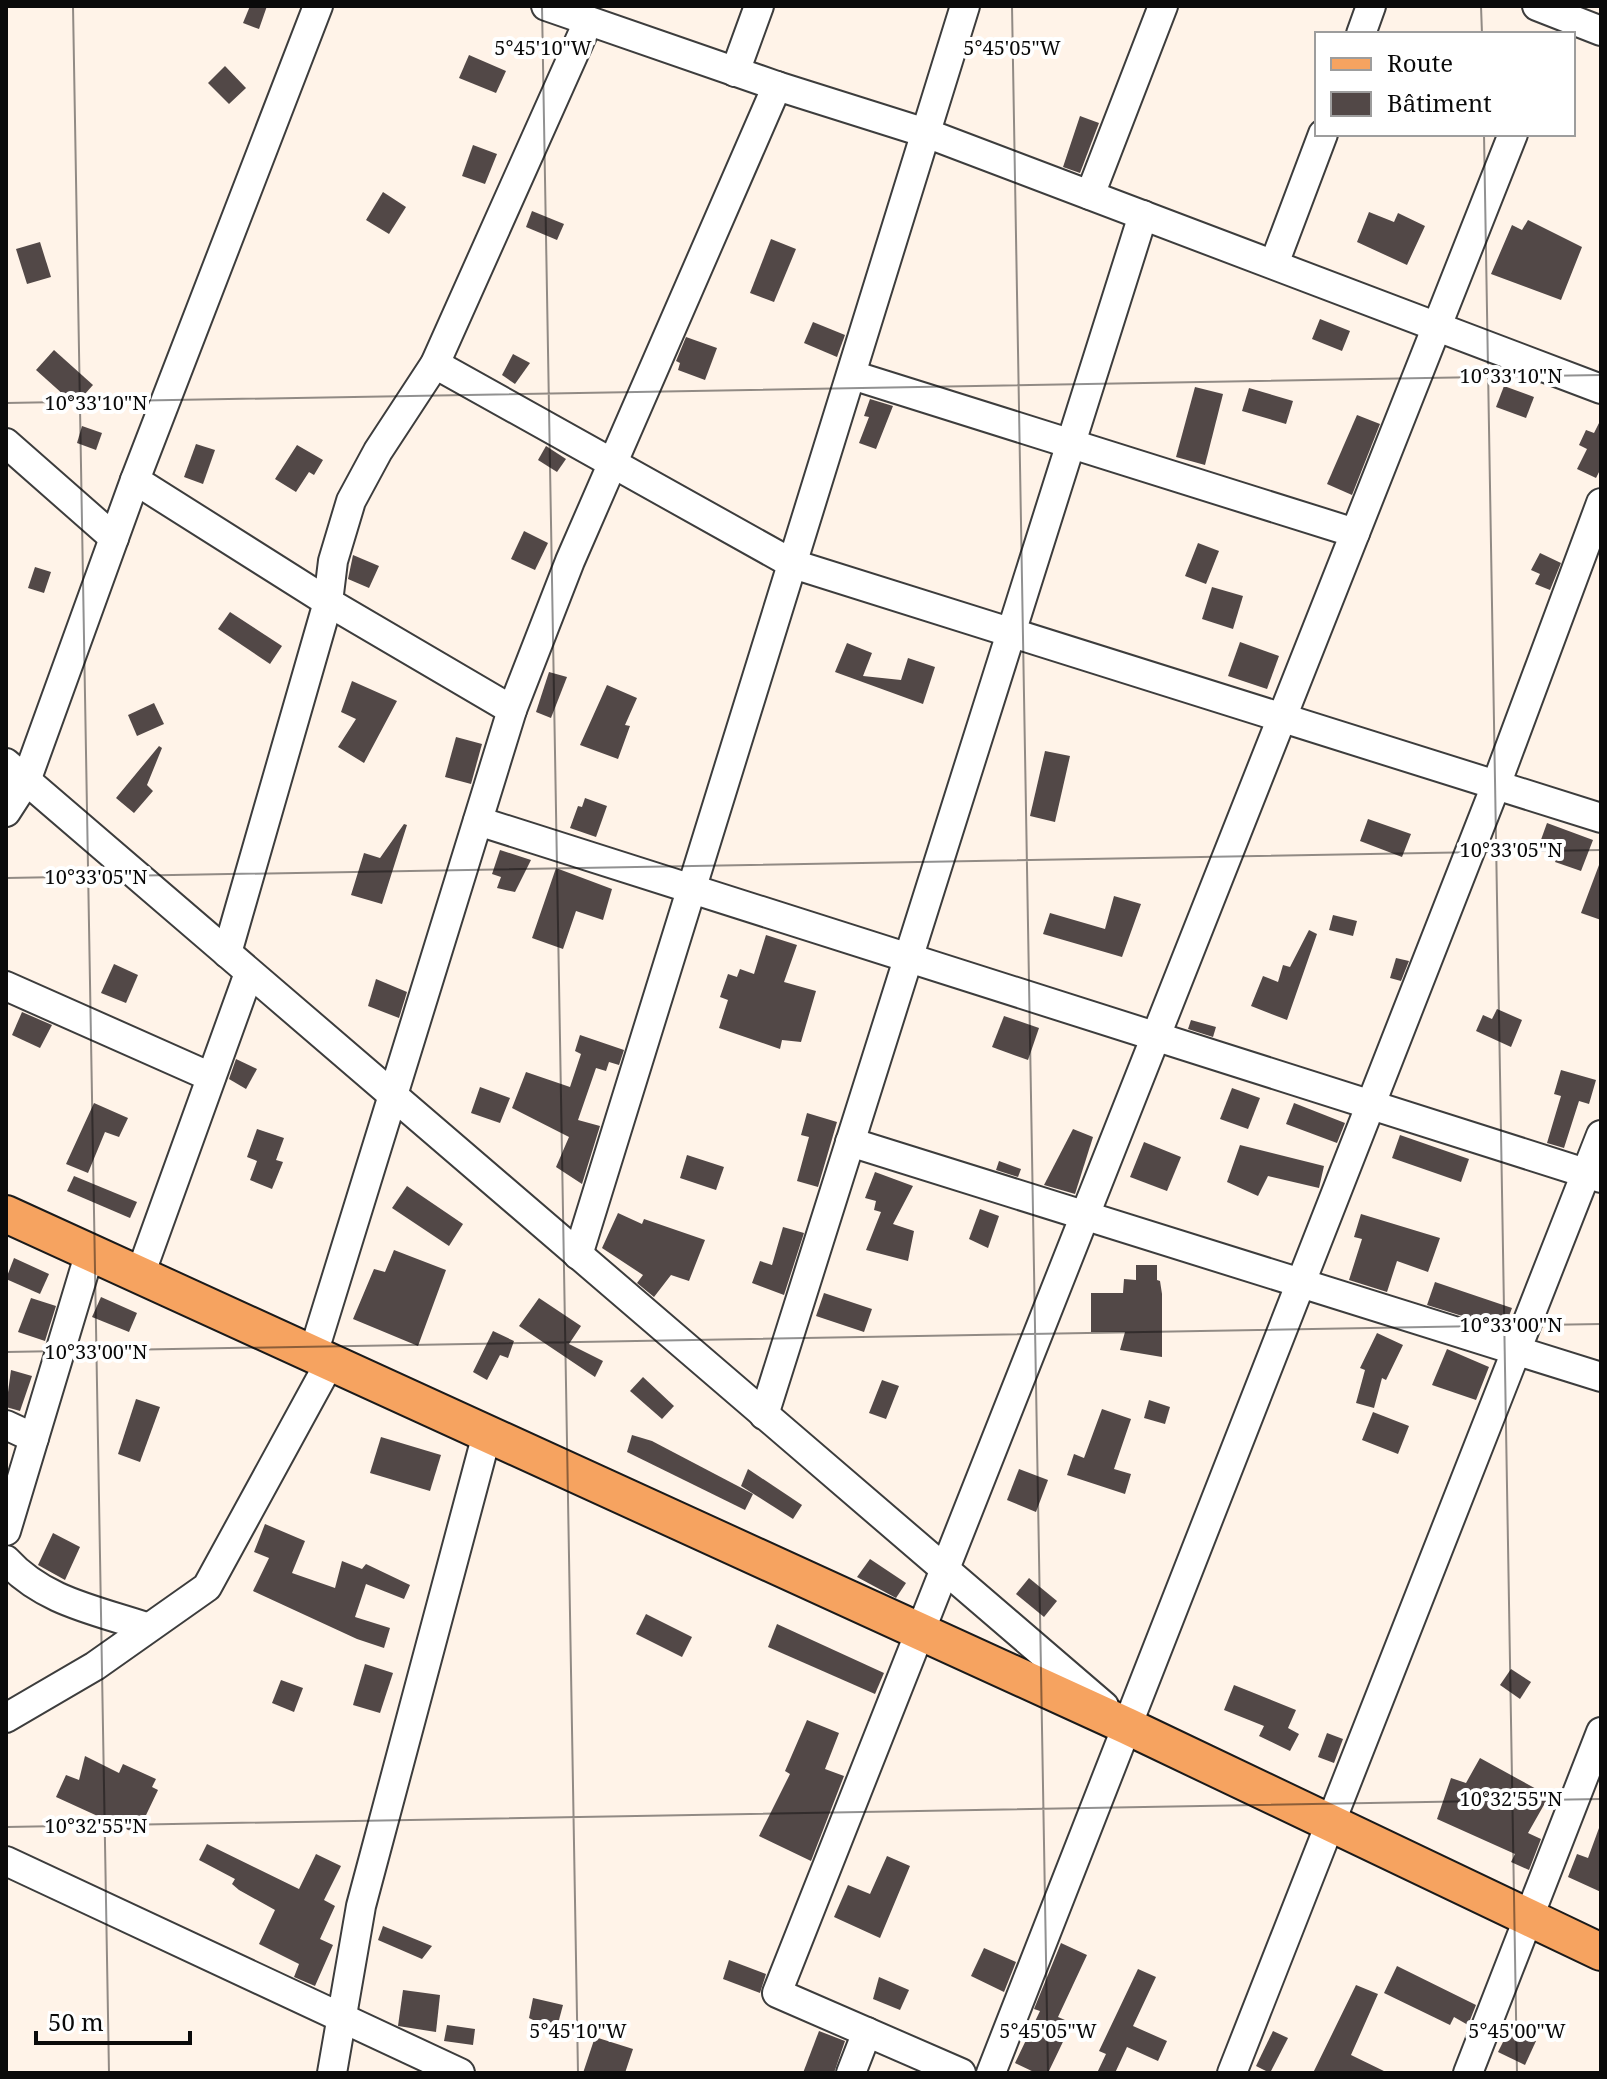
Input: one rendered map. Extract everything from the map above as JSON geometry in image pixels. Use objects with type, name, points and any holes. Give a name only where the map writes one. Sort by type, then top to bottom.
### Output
[{"type":"main road","points":[[6,1214],[1127,1726],[1601,1952]]},
{"type":"street","points":[[6,812],[16,772],[114,538],[318,6]]},
{"type":"street","points":[[546,6],[735,72],[926,133],[1601,389]]},
{"type":"street","points":[[735,72],[759,6]]},
{"type":"street","points":[[578,1255],[965,6]]},
{"type":"street","points":[[1090,195],[1163,6]]},
{"type":"street","points":[[1362,32],[1371,6]]},
{"type":"street","points":[[1553,15],[1601,31]]},
{"type":"street","points":[[227,953],[328,602],[333,561],[351,501],[378,451],[435,364],[588,22]]},
{"type":"street","points":[[6,1718],[95,1666],[146,1627],[207,1587],[321,1358],[393,1096],[512,710],[614,461],[777,86]]},
{"type":"street","points":[[1274,264],[1322,136]]},
{"type":"street","points":[[961,2073],[777,1993],[1512,136]]},
{"type":"street","points":[[764,1415],[1143,215]]},
{"type":"street","points":[[435,364],[614,461],[793,564],[1601,818]]},
{"type":"street","points":[[852,375],[1355,533]]},
{"type":"street","points":[[6,443],[114,538]]},
{"type":"street","points":[[135,480],[328,602],[512,710]]},
{"type":"street","points":[[991,2073],[1496,785],[1601,503]]},
{"type":"street","points":[[16,772],[1127,1726]]},
{"type":"street","points":[[478,821],[1594,1175]]},
{"type":"street","points":[[140,1275],[249,973]]},
{"type":"street","points":[[6,986],[211,1077]]},
{"type":"street","points":[[1232,2073],[1516,1350],[1594,1175],[1601,1135]]},
{"type":"street","points":[[850,1142],[1601,1377]]},
{"type":"street","points":[[6,1531],[90,1252]]},
{"type":"street","points":[[6,1425],[34,1438]]},
{"type":"street","points":[[332,2073],[361,1906],[487,1434]]},
{"type":"street","points":[[6,1560],[22,1577],[48,1595],[146,1627]]},
{"type":"street","points":[[1468,2073],[1601,1732]]},
{"type":"street","points":[[6,1861],[460,2073]]},
{"type":"street","points":[[851,2073],[867,2032]]},
{"type":"building","points":[[250,6],[267,6],[259,29],[243,23]]},
{"type":"building","points":[[469,55],[506,71],[496,93],[459,78]]},
{"type":"building","points":[[225,66],[246,88],[229,104],[208,83]]},
{"type":"building","points":[[1080,116],[1099,123],[1080,173],[1063,167]]},
{"type":"building","points":[[473,145],[497,154],[485,184],[462,176]]},
{"type":"building","points":[[383,192],[406,207],[389,234],[366,220]]},
{"type":"building","points":[[532,211],[564,224],[557,240],[526,227]]},
{"type":"building","points":[[1369,212],[1394,222],[1398,213],[1425,226],[1407,265],[1357,242]]},
{"type":"building","points":[[1528,220],[1582,247],[1561,300],[1491,274],[1512,225],[1522,230]]},
{"type":"building","points":[[771,239],[796,249],[774,302],[750,293]]},
{"type":"building","points":[[40,242],[51,277],[27,284],[16,249]]},
{"type":"building","points":[[1320,319],[1350,331],[1342,351],[1312,339]]},
{"type":"building","points":[[813,322],[845,335],[837,357],[804,343]]},
{"type":"building","points":[[686,337],[717,348],[705,380],[678,370],[680,363],[676,361]]},
{"type":"building","points":[[54,350],[93,385],[75,405],[36,370]]},
{"type":"building","points":[[513,354],[530,363],[515,384],[502,375]]},
{"type":"building","points":[[1504,386],[1534,397],[1526,418],[1496,407]]},
{"type":"building","points":[[1195,387],[1223,394],[1205,465],[1176,457]]},
{"type":"building","points":[[1249,388],[1293,401],[1286,424],[1242,411]]},
{"type":"building","points":[[870,399],[893,406],[876,449],[859,443],[869,417],[864,416]]},
{"type":"building","points":[[1357,415],[1380,424],[1352,495],[1327,484]]},
{"type":"building","points":[[1601,419],[1601,468],[1596,478],[1577,469],[1587,449],[1579,445],[1586,430],[1594,433]]},
{"type":"building","points":[[82,426],[102,433],[96,450],[77,443]]},
{"type":"building","points":[[196,444],[215,450],[203,484],[184,477]]},
{"type":"building","points":[[297,445],[323,460],[314,475],[309,472],[296,492],[275,479]]},
{"type":"building","points":[[546,446],[566,459],[557,472],[538,460]]},
{"type":"building","points":[[524,531],[548,543],[535,570],[511,559]]},
{"type":"building","points":[[1198,543],[1219,551],[1206,584],[1185,576]]},
{"type":"building","points":[[1540,553],[1561,563],[1550,590],[1535,584],[1540,574],[1531,570]]},
{"type":"building","points":[[353,555],[379,566],[369,588],[348,579]]},
{"type":"building","points":[[35,567],[51,572],[44,593],[28,588]]},
{"type":"building","points":[[1212,587],[1243,596],[1233,629],[1202,619]]},
{"type":"building","points":[[230,612],[282,646],[270,664],[218,629]]},
{"type":"building","points":[[1240,642],[1279,656],[1267,689],[1228,676]]},
{"type":"building","points":[[847,643],[872,653],[863,676],[901,680],[908,658],[935,667],[923,704],[835,672]]},
{"type":"building","points":[[549,672],[567,677],[551,718],[536,712]]},
{"type":"building","points":[[352,681],[397,701],[364,763],[338,747],[356,719],[341,712]]},
{"type":"building","points":[[607,685],[637,698],[625,725],[630,726],[618,759],[580,745]]},
{"type":"building","points":[[154,703],[164,724],[137,736],[128,715]]},
{"type":"building","points":[[456,737],[482,744],[471,784],[445,777]]},
{"type":"building","points":[[159,746],[162,748],[147,785],[153,791],[134,813],[116,798]]},
{"type":"building","points":[[1045,751],[1070,756],[1055,822],[1030,816]]},
{"type":"building","points":[[585,798],[607,806],[596,837],[570,828],[578,806],[582,807]]},
{"type":"building","points":[[1368,819],[1411,834],[1402,857],[1360,841]]},
{"type":"building","points":[[1547,823],[1593,840],[1581,871],[1555,862],[1558,855],[1538,848]]},
{"type":"building","points":[[404,824],[407,825],[382,904],[351,895],[364,853],[380,858]]},
{"type":"building","points":[[500,850],[531,860],[515,892],[497,888],[501,877],[492,874]]},
{"type":"building","points":[[1601,865],[1601,920],[1581,913]]},
{"type":"building","points":[[556,868],[612,889],[603,920],[576,911],[563,949],[532,938]]},
{"type":"building","points":[[1114,896],[1141,904],[1122,957],[1043,934],[1050,913],[1105,929]]},
{"type":"building","points":[[1333,915],[1357,921],[1353,936],[1329,930]]},
{"type":"building","points":[[1309,930],[1317,934],[1287,1020],[1251,1006],[1263,976],[1278,982],[1283,965],[1290,967]]},
{"type":"building","points":[[766,935],[797,945],[784,982],[816,991],[801,1042],[782,1040],[780,1049],[719,1028],[728,1000],[720,997],[728,974],[737,977],[740,969],[754,974]]},
{"type":"building","points":[[1396,958],[1409,961],[1401,981],[1390,978]]},
{"type":"building","points":[[114,964],[138,975],[126,1003],[101,993]]},
{"type":"building","points":[[376,979],[407,992],[399,1018],[368,1006]]},
{"type":"building","points":[[1497,1009],[1522,1020],[1511,1047],[1476,1031],[1483,1015],[1492,1019]]},
{"type":"building","points":[[22,1012],[52,1025],[40,1048],[12,1035]]},
{"type":"building","points":[[1004,1016],[1039,1028],[1028,1060],[992,1047]]},
{"type":"building","points":[[1191,1020],[1216,1027],[1213,1037],[1188,1029]]},
{"type":"building","points":[[580,1035],[624,1050],[619,1065],[609,1062],[606,1071],[596,1068],[578,1120],[600,1126],[582,1184],[556,1167],[569,1137],[512,1108],[526,1072],[570,1087],[581,1054],[575,1051]]},
{"type":"building","points":[[236,1059],[257,1069],[246,1089],[229,1079]]},
{"type":"building","points":[[1561,1070],[1596,1080],[1589,1104],[1579,1101],[1564,1148],[1547,1143],[1561,1096],[1554,1094]]},
{"type":"building","points":[[480,1087],[510,1098],[500,1123],[471,1113]]},
{"type":"building","points":[[1232,1088],[1260,1098],[1248,1129],[1220,1119]]},
{"type":"building","points":[[94,1103],[128,1118],[119,1137],[105,1132],[88,1173],[66,1164]]},
{"type":"building","points":[[1294,1103],[1345,1123],[1337,1143],[1286,1124]]},
{"type":"building","points":[[807,1113],[837,1122],[818,1187],[797,1181],[809,1137],[801,1135]]},
{"type":"building","points":[[257,1129],[284,1138],[276,1160],[283,1162],[272,1189],[250,1180],[257,1161],[247,1157]]},
{"type":"building","points":[[1073,1129],[1093,1137],[1075,1194],[1044,1185]]},
{"type":"building","points":[[1400,1135],[1469,1159],[1461,1182],[1392,1158]]},
{"type":"building","points":[[1144,1142],[1181,1157],[1167,1191],[1130,1177]]},
{"type":"building","points":[[1240,1145],[1324,1166],[1319,1188],[1268,1176],[1258,1196],[1227,1182]]},
{"type":"building","points":[[687,1155],[724,1167],[716,1190],[680,1178]]},
{"type":"building","points":[[999,1161],[1021,1169],[1018,1177],[996,1170]]},
{"type":"building","points":[[875,1172],[913,1186],[893,1224],[914,1231],[908,1261],[866,1250],[881,1212],[874,1210],[876,1201],[865,1198]]},
{"type":"building","points":[[74,1176],[137,1202],[130,1218],[67,1191]]},
{"type":"building","points":[[407,1186],[463,1224],[449,1246],[392,1208]]},
{"type":"building","points":[[980,1209],[999,1216],[988,1248],[969,1239]]},
{"type":"building","points":[[618,1213],[642,1224],[644,1219],[705,1240],[689,1281],[671,1275],[654,1297],[637,1283],[643,1275],[602,1248]]},
{"type":"building","points":[[1361,1214],[1440,1238],[1428,1272],[1397,1261],[1387,1292],[1349,1280],[1362,1239],[1354,1237]]},
{"type":"building","points":[[783,1227],[804,1233],[784,1295],[752,1283],[760,1261],[772,1265]]},
{"type":"building","points":[[394,1250],[446,1270],[418,1346],[353,1319],[374,1269],[385,1272]]},
{"type":"building","points":[[14,1258],[49,1274],[40,1294],[6,1279]]},
{"type":"building","points":[[1136,1265],[1157,1265],[1157,1280],[1160,1281],[1162,1294],[1162,1357],[1120,1350],[1125,1332],[1091,1332],[1091,1293],[1123,1293],[1124,1279],[1136,1280]]},
{"type":"building","points":[[1435,1282],[1512,1308],[1504,1329],[1427,1305]]},
{"type":"building","points":[[824,1293],[872,1309],[864,1332],[816,1316]]},
{"type":"building","points":[[101,1297],[137,1313],[129,1332],[92,1317]]},
{"type":"building","points":[[31,1298],[56,1306],[45,1341],[18,1332]]},
{"type":"building","points":[[539,1298],[581,1326],[569,1344],[603,1361],[595,1377],[519,1326]]},
{"type":"building","points":[[493,1331],[514,1341],[508,1358],[500,1355],[487,1380],[473,1372]]},
{"type":"building","points":[[1377,1333],[1403,1345],[1386,1380],[1382,1378],[1374,1408],[1356,1403],[1365,1370],[1360,1368]]},
{"type":"building","points":[[1447,1349],[1489,1367],[1476,1400],[1432,1385]]},
{"type":"building","points":[[11,1370],[32,1376],[20,1411],[6,1407]]},
{"type":"building","points":[[643,1377],[674,1406],[662,1419],[630,1391]]},
{"type":"building","points":[[882,1380],[899,1386],[886,1419],[869,1413]]},
{"type":"building","points":[[136,1399],[160,1407],[140,1462],[118,1454]]},
{"type":"building","points":[[1149,1400],[1170,1407],[1165,1424],[1144,1418]]},
{"type":"building","points":[[1102,1409],[1131,1419],[1114,1469],[1131,1474],[1125,1494],[1067,1475],[1074,1454],[1084,1458]]},
{"type":"building","points":[[1373,1412],[1409,1426],[1398,1454],[1362,1440]]},
{"type":"building","points":[[632,1435],[652,1441],[753,1494],[745,1510],[627,1452]]},
{"type":"building","points":[[381,1437],[441,1455],[430,1491],[370,1473]]},
{"type":"building","points":[[748,1469],[802,1505],[793,1519],[741,1486]]},
{"type":"building","points":[[1019,1469],[1048,1480],[1036,1512],[1007,1500]]},
{"type":"building","points":[[265,1524],[305,1541],[292,1573],[335,1588],[342,1561],[362,1569],[366,1564],[410,1585],[404,1599],[366,1584],[355,1617],[390,1628],[384,1648],[357,1639],[253,1591],[269,1558],[254,1552]]},
{"type":"building","points":[[53,1533],[80,1547],[65,1580],[38,1565]]},
{"type":"building","points":[[870,1559],[906,1583],[896,1598],[857,1577]]},
{"type":"building","points":[[1029,1578],[1057,1601],[1044,1617],[1016,1594]]},
{"type":"building","points":[[646,1614],[692,1637],[682,1657],[636,1634]]},
{"type":"building","points":[[777,1624],[884,1673],[875,1694],[768,1647]]},
{"type":"building","points":[[365,1664],[393,1673],[380,1713],[353,1705]]},
{"type":"building","points":[[1511,1669],[1531,1682],[1520,1699],[1500,1685]]},
{"type":"building","points":[[281,1680],[303,1688],[294,1712],[272,1703]]},
{"type":"building","points":[[1234,1685],[1296,1710],[1288,1728],[1299,1734],[1290,1751],[1259,1736],[1264,1726],[1224,1710]]},
{"type":"building","points":[[807,1720],[839,1733],[825,1769],[844,1776],[811,1861],[759,1836],[790,1774],[785,1771]]},
{"type":"building","points":[[1327,1733],[1343,1739],[1334,1763],[1318,1757]]},
{"type":"building","points":[[85,1756],[119,1773],[123,1764],[156,1779],[152,1787],[158,1790],[137,1834],[56,1797],[66,1775],[79,1780]]},
{"type":"building","points":[[1480,1758],[1549,1796],[1528,1833],[1541,1839],[1529,1870],[1511,1862],[1515,1854],[1437,1819],[1451,1778],[1466,1783]]},
{"type":"building","points":[[1599,1828],[1601,1892],[1568,1877],[1577,1854],[1588,1858]]},
{"type":"building","points":[[207,1844],[299,1889],[316,1854],[341,1866],[324,1900],[335,1906],[320,1939],[333,1945],[315,1986],[294,1977],[299,1964],[259,1944],[275,1910],[239,1890],[232,1884],[235,1879],[199,1860]]},
{"type":"building","points":[[887,1856],[910,1866],[880,1938],[834,1917],[848,1885],[870,1894]]},
{"type":"building","points":[[383,1926],[432,1946],[422,1959],[378,1940]]},
{"type":"building","points":[[1061,1943],[1087,1955],[1058,2017],[1072,2023],[1048,2073],[1036,2073],[1015,2063],[1040,2011],[1034,2009]]},
{"type":"building","points":[[984,1948],[1016,1962],[1004,1992],[971,1976]]},
{"type":"building","points":[[729,1960],[766,1974],[760,1993],[723,1979]]},
{"type":"building","points":[[1397,1966],[1476,2005],[1468,2025],[1454,2017],[1450,2025],[1384,1993]]},
{"type":"building","points":[[1138,1969],[1156,1977],[1133,2026],[1167,2041],[1158,2061],[1127,2047],[1115,2073],[1097,2073],[1106,2054],[1099,2051]]},
{"type":"building","points":[[879,1977],[909,1990],[900,2010],[873,1999]]},
{"type":"building","points":[[1356,1985],[1378,1994],[1351,2055],[1388,2073],[1313,2073]]},
{"type":"building","points":[[403,1990],[440,1995],[436,2032],[398,2026]]},
{"type":"building","points":[[533,1998],[563,2005],[556,2031],[529,2018]]},
{"type":"building","points":[[447,2025],[475,2029],[473,2045],[444,2041]]},
{"type":"building","points":[[1510,2028],[1536,2041],[1525,2065],[1498,2052]]},
{"type":"building","points":[[819,2031],[845,2041],[834,2073],[803,2073]]},
{"type":"building","points":[[1273,2031],[1288,2038],[1270,2073],[1256,2066]]},
{"type":"building","points":[[595,2037],[633,2049],[625,2073],[583,2073]]}]
